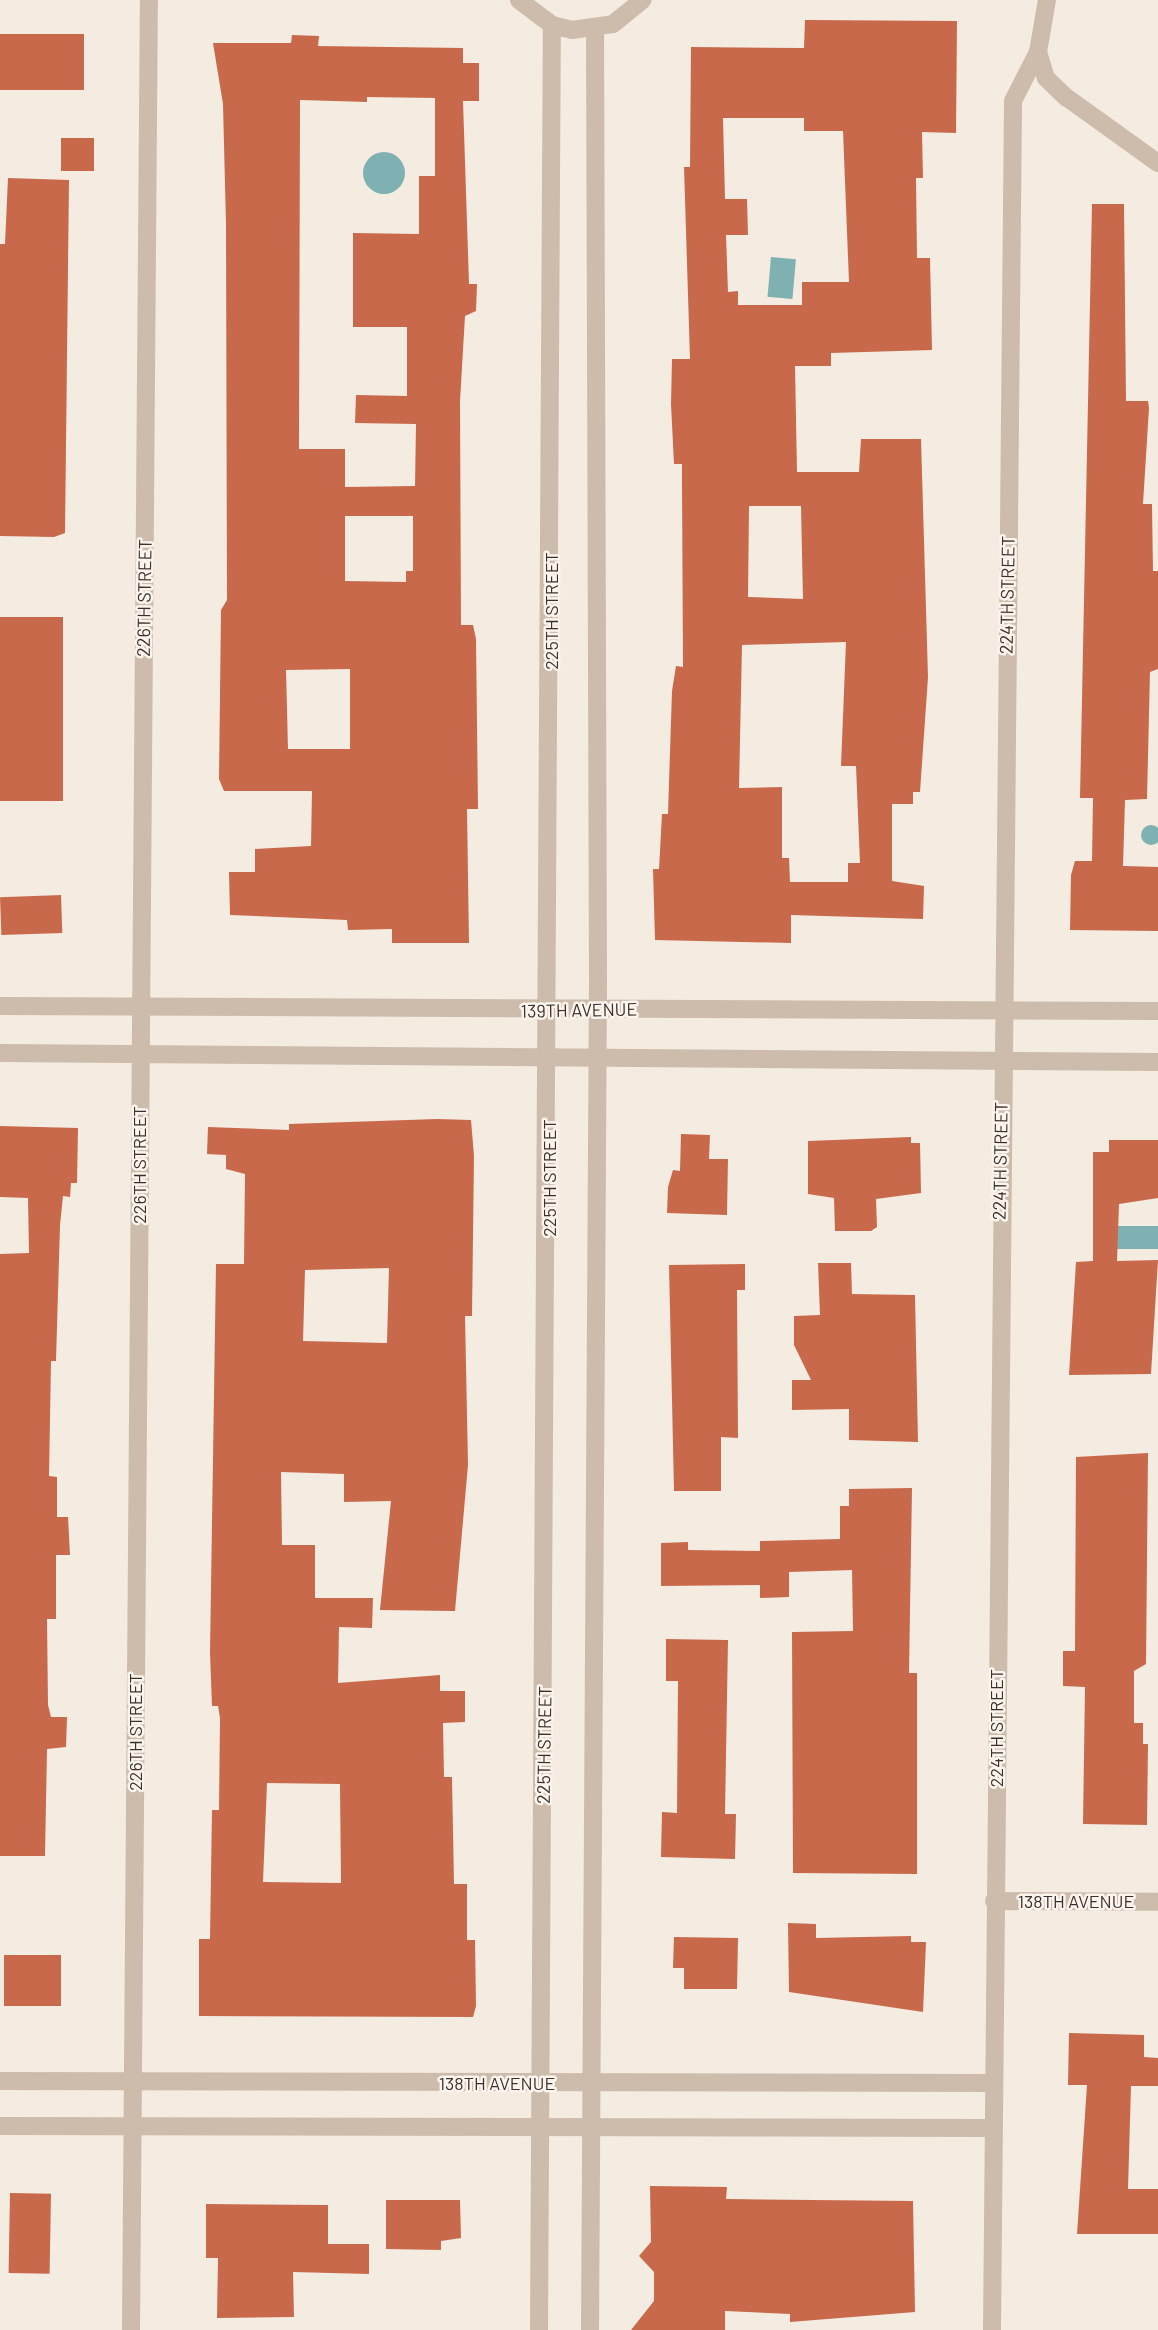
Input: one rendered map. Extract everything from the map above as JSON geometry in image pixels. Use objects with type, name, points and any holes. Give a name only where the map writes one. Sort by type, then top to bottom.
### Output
[{"type":"street","name":"226TH STREET","points":[[131,2330],[149,0]]},
{"type":"street","points":[[519,0],[552,25],[595,29],[643,0]]},
{"type":"street","name":"224TH STREET","points":[[992,2330],[1001,1008],[1013,101],[1038,52],[1047,0]]},
{"type":"street","name":"225TH STREET","points":[[539,2330],[550,1057],[552,25]]},
{"type":"street","points":[[590,2330],[598,1010],[595,29]]},
{"type":"street","points":[[1038,52],[1046,78],[1066,97],[1158,163]]},
{"type":"street","name":"139TH AVENUE","points":[[0,1006],[550,1011],[1001,1008],[1158,1011]]},
{"type":"street","points":[[0,1053],[1158,1062]]},
{"type":"street","name":"138TH AVENUE","points":[[995,1901],[1158,1902]]},
{"type":"street","name":"138TH AVENUE","points":[[0,2081],[994,2082]]},
{"type":"street","points":[[0,2126],[994,2128]]},
{"type":"water","points":[[384,152],[399,158],[405,173],[399,188],[384,194],[369,188],[363,173],[369,158]]},
{"type":"water","points":[[771,257],[796,259],[792,299],[768,297]]},
{"type":"water","points":[[1147,825],[1155,825],[1161,835],[1155,845],[1147,845],[1141,839],[1141,831]]},
{"type":"water","points":[[1115,1226],[1158,1226],[1158,1249],[1115,1249]]},
{"type":"building","points":[[805,20],[957,21],[956,133],[922,132],[923,178],[916,178],[917,258],[930,258],[932,350],[831,353],[831,366],[795,366],[797,472],[859,472],[861,439],[921,439],[928,677],[920,792],[913,792],[913,804],[892,804],[892,881],[924,886],[923,919],[791,915],[791,943],[655,940],[653,869],[659,869],[662,814],[668,814],[672,691],[676,666],[683,667],[682,464],[674,464],[671,404],[672,359],[690,359],[684,167],[690,167],[691,47],[804,48]],"holes":[[[723,118],[804,118],[804,131],[843,131],[849,282],[802,282],[802,305],[738,305],[738,291],[728,292],[726,235],[748,235],[747,199],[725,199]],[[749,506],[801,506],[803,599],[748,597]],[[846,642],[841,766],[856,766],[860,863],[848,863],[848,882],[790,882],[789,858],[782,858],[782,787],[739,788],[742,645]]]},
{"type":"building","points":[[0,34],[84,34],[84,90],[0,90]]},
{"type":"building","points":[[292,35],[319,36],[318,46],[463,48],[463,63],[479,63],[479,101],[463,101],[469,284],[477,284],[476,311],[465,316],[460,401],[461,625],[473,625],[476,639],[478,809],[467,809],[469,943],[392,943],[392,929],[348,930],[347,920],[230,915],[229,872],[255,872],[255,849],[311,846],[312,791],[224,791],[219,779],[221,610],[227,600],[226,225],[223,104],[213,43],[291,43]],"holes":[[[367,97],[435,98],[435,176],[419,176],[419,234],[353,233],[353,327],[407,327],[407,396],[356,395],[355,423],[416,424],[415,486],[345,487],[345,449],[299,449],[300,100],[367,102]],[[345,516],[413,516],[413,571],[406,571],[406,582],[345,581]],[[350,669],[350,749],[288,749],[286,670]]]},
{"type":"building","points":[[61,138],[94,138],[94,171],[61,171]]},
{"type":"building","points":[[8,178],[69,180],[65,533],[54,537],[0,536],[0,244],[5,244]]},
{"type":"building","points":[[1092,204],[1124,204],[1126,401],[1148,401],[1149,408],[1143,504],[1152,504],[1153,571],[1158,571],[1158,669],[1150,672],[1147,799],[1125,800],[1123,866],[1158,867],[1158,931],[1070,930],[1071,875],[1075,861],[1092,861],[1093,798],[1080,798]]},
{"type":"building","points":[[0,617],[63,617],[63,801],[0,801]]},
{"type":"building","points":[[61,895],[62,933],[1,935],[0,897]]},
{"type":"building","points":[[471,1120],[474,1156],[472,1316],[465,1316],[468,1465],[455,1611],[380,1610],[391,1501],[344,1502],[344,1474],[281,1472],[282,1545],[315,1545],[315,1598],[373,1598],[372,1628],[339,1627],[338,1683],[440,1675],[440,1691],[465,1691],[465,1722],[443,1723],[444,1777],[452,1777],[454,1884],[467,1884],[467,1940],[475,1940],[476,2006],[473,2017],[199,2016],[199,1939],[210,1939],[212,1810],[219,1810],[220,1718],[218,1706],[212,1706],[210,1653],[216,1264],[244,1264],[245,1174],[226,1169],[226,1155],[207,1154],[208,1127],[289,1130],[289,1124]],"holes":[[[389,1268],[387,1343],[303,1341],[305,1270]],[[267,1783],[340,1784],[341,1883],[263,1882]]]},
{"type":"building","points":[[0,1126],[78,1128],[77,1183],[71,1183],[70,1197],[63,1196],[56,1361],[51,1361],[49,1476],[57,1477],[57,1517],[68,1517],[70,1555],[56,1555],[56,1619],[47,1619],[48,1705],[51,1717],[67,1717],[66,1747],[47,1749],[45,1856],[0,1856],[0,1254],[29,1253],[28,1198],[0,1197]]},
{"type":"building","points":[[681,1134],[710,1135],[709,1159],[728,1159],[727,1215],[667,1213],[668,1187],[673,1170],[680,1171]]},
{"type":"building","points":[[911,1137],[911,1143],[920,1143],[921,1193],[876,1199],[877,1227],[871,1231],[835,1231],[834,1198],[808,1194],[808,1141]]},
{"type":"building","points":[[1109,1140],[1158,1140],[1158,1198],[1119,1204],[1117,1261],[1158,1260],[1151,1374],[1069,1375],[1076,1262],[1093,1261],[1093,1152],[1109,1152]]},
{"type":"building","points":[[818,1263],[851,1263],[852,1294],[915,1295],[918,1442],[849,1440],[849,1409],[792,1410],[792,1380],[811,1380],[794,1345],[794,1316],[820,1315]]},
{"type":"building","points":[[745,1264],[745,1290],[737,1290],[738,1438],[721,1437],[721,1491],[674,1491],[669,1265]]},
{"type":"building","points":[[1148,1453],[1146,1664],[1134,1671],[1134,1723],[1143,1723],[1143,1744],[1148,1744],[1147,1825],[1083,1824],[1085,1687],[1063,1686],[1063,1651],[1075,1651],[1076,1457]]},
{"type":"building","points":[[912,1488],[909,1673],[917,1673],[917,1874],[793,1873],[792,1632],[853,1631],[852,1570],[789,1572],[789,1597],[760,1598],[760,1585],[661,1586],[661,1543],[688,1542],[688,1550],[760,1551],[760,1541],[840,1539],[840,1506],[849,1506],[849,1489]]},
{"type":"building","points":[[666,1639],[728,1640],[725,1814],[736,1814],[735,1859],[661,1857],[662,1812],[677,1813],[678,1681],[666,1681]]},
{"type":"building","points":[[788,1923],[816,1924],[816,1938],[911,1936],[911,1942],[926,1942],[923,2012],[789,1992]]},
{"type":"building","points":[[674,1937],[738,1938],[737,1989],[684,1989],[684,1968],[673,1968]]},
{"type":"building","points":[[4,1955],[61,1955],[61,2006],[4,2006]]},
{"type":"building","points":[[1069,2033],[1144,2035],[1144,2057],[1158,2058],[1158,2086],[1131,2086],[1128,2189],[1158,2189],[1158,2234],[1077,2234],[1087,2085],[1068,2085]]},
{"type":"building","points":[[650,2186],[727,2187],[726,2199],[913,2201],[915,2312],[790,2322],[790,2314],[725,2311],[725,2330],[631,2330],[654,2301],[654,2272],[639,2256],[651,2242]]},
{"type":"building","points":[[10,2193],[51,2194],[50,2274],[9,2273]]},
{"type":"building","points":[[386,2200],[460,2200],[461,2238],[441,2241],[441,2250],[386,2249]]},
{"type":"building","points":[[206,2204],[328,2205],[328,2244],[369,2244],[369,2274],[293,2272],[294,2317],[217,2318],[218,2258],[206,2258]]}]
